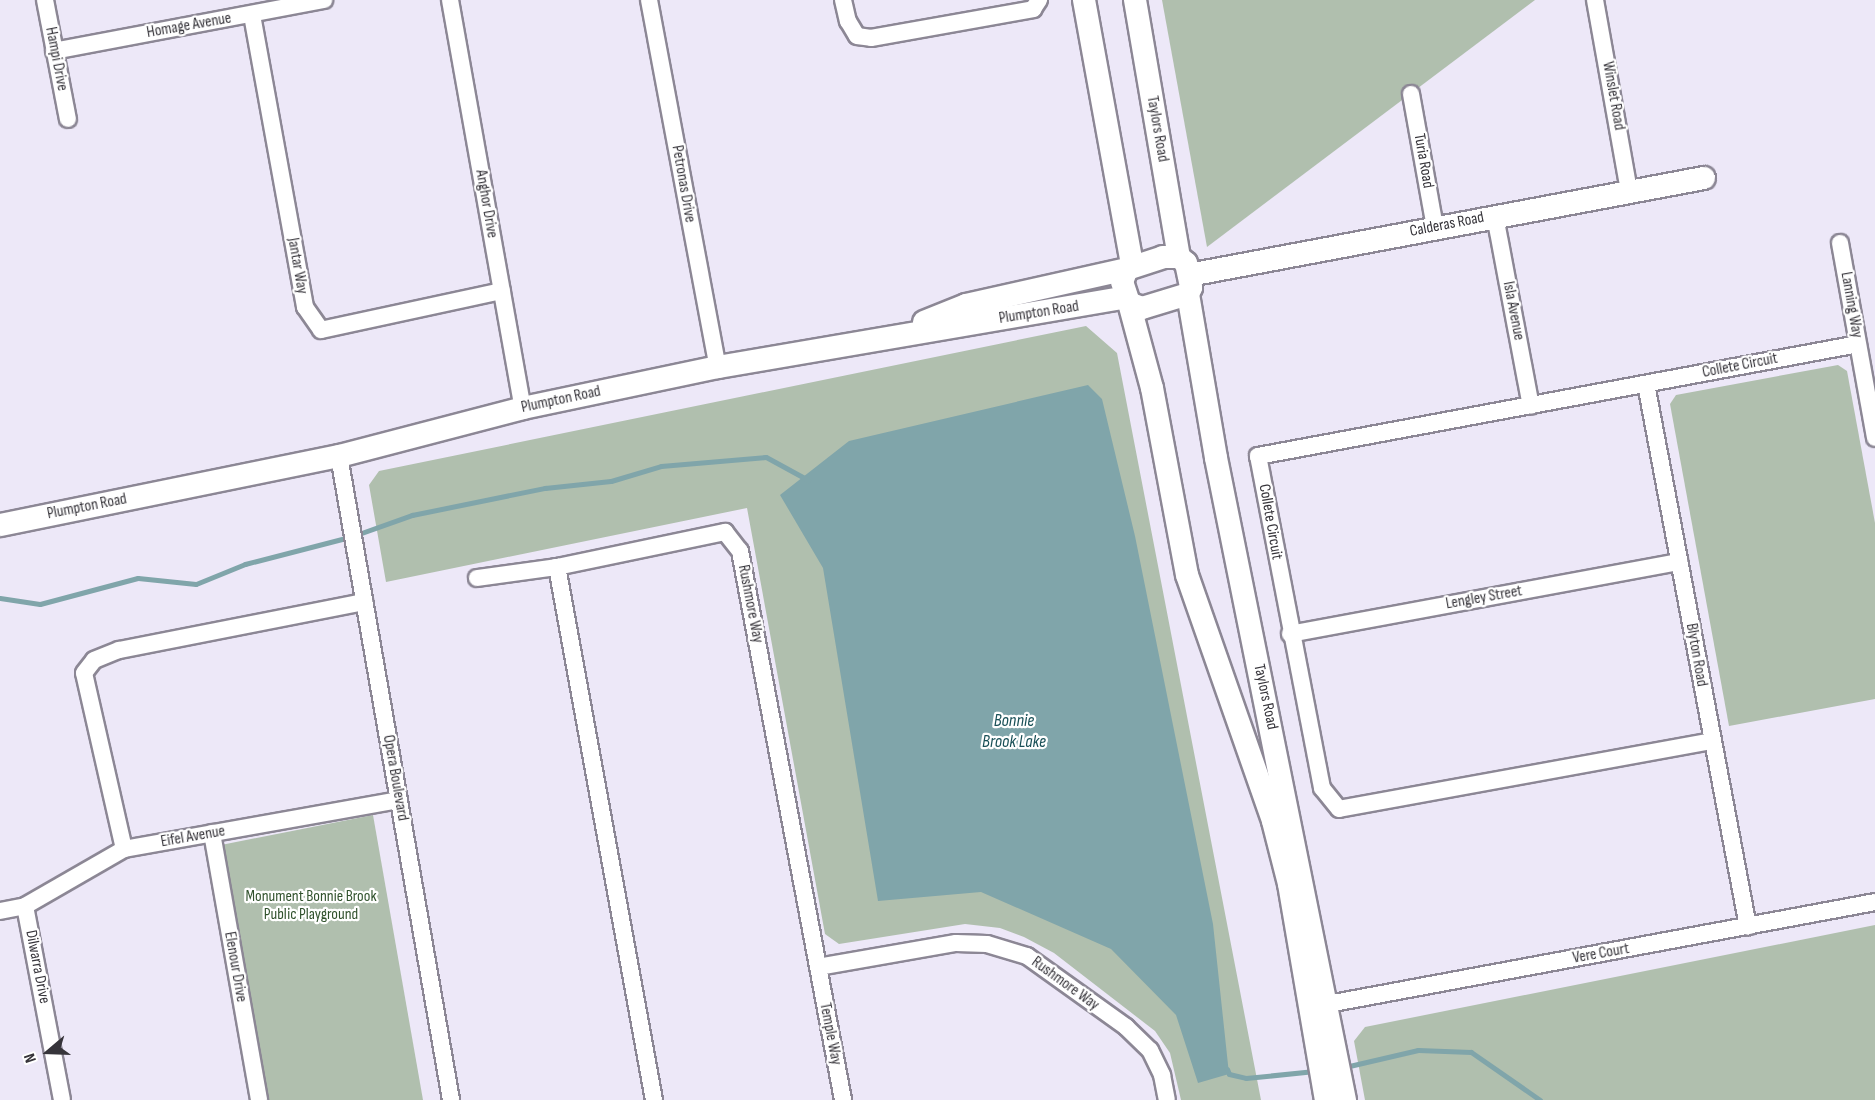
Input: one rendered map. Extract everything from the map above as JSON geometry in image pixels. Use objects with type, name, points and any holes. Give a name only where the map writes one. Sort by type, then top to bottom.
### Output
[{"type":"street","name":"Hampi Drive","points":[[45,0],[68,119]]},
{"type":"street","name":"Homage Avenue","points":[[54,51],[324,0]]},
{"type":"street","name":"Anghor Drive","points":[[450,0],[523,408]]},
{"type":"street","name":"Petronas Drive","points":[[650,0],[718,367]]},
{"type":"street","points":[[843,0],[848,21],[857,36],[871,39],[1033,9],[1039,0]]},
{"type":"street","points":[[1084,0],[1129,267],[1122,282],[1152,388],[1187,575],[1256,768],[1284,863],[1326,1100]]},
{"type":"street","name":"Taylors Road","points":[[1135,0],[1223,491],[1328,1004],[1345,1100]]},
{"type":"street","name":"Winslet Road","points":[[1596,0],[1629,191]]},
{"type":"street","name":"Jantar Way","points":[[252,15],[305,307],[321,330],[502,291]]},
{"type":"street","name":"Turia Road","points":[[1411,94],[1435,227]]},
{"type":"street","name":"Calderas Road","points":[[1185,275],[1704,178]]},
{"type":"street","name":"Isla Avenue","points":[[1495,216],[1531,406]]},
{"type":"street","name":"Lanning Way","points":[[1840,243],[1875,438]]},
{"type":"street","points":[[884,338],[966,305],[1129,267],[1185,275]]},
{"type":"street","name":"Plumpton Road","points":[[0,525],[339,456],[523,408],[718,367],[1127,300],[1142,308],[1185,275]]},
{"type":"street","name":"Collete Circuit","points":[[1712,741],[1339,809],[1322,788],[1290,634],[1258,456],[1858,344]]},
{"type":"street","name":"Blyton Road","points":[[1646,384],[1748,927]]},
{"type":"street","name":"Opera Boulevard","points":[[339,456],[451,1100]]},
{"type":"street","name":"Rushmore Way","points":[[557,567],[725,532],[740,551],[818,967],[956,943],[987,944],[1027,956],[1126,1027],[1150,1050],[1162,1075],[1167,1100]]},
{"type":"street","name":"Lengley Street","points":[[1290,634],[1678,562]]},
{"type":"street","points":[[477,578],[557,567],[654,1100]]},
{"type":"street","points":[[124,849],[84,672],[94,660],[119,650],[364,602]]},
{"type":"street","name":"Eifel Avenue","points":[[0,910],[25,906],[124,849],[399,800]]},
{"type":"street","name":"Elenour Drive","points":[[212,833],[259,1100]]},
{"type":"street","name":"Vere Court","points":[[1328,1004],[1875,902]]},
{"type":"street","name":"Dilwarra Drive","points":[[25,906],[62,1100]]},
{"type":"street","name":"Temple Way","points":[[818,967],[843,1100]]},
{"type":"green space","points":[[1162,0],[1535,0],[1207,247]]},
{"type":"green space","points":[[1086,326],[1117,353],[1261,1100],[1181,1100],[1170,1053],[1155,1031],[1054,953],[1024,937],[1000,928],[965,924],[839,944],[825,934],[747,508],[386,582],[369,485],[379,471]]},
{"type":"green space","points":[[1838,365],[1847,371],[1875,523],[1875,699],[1729,726],[1670,404],[1676,395]]},
{"type":"green space","name":"Monument Bonnie Brook Public Playground","points":[[373,815],[423,1100],[268,1100],[221,845]]},
{"type":"green space","points":[[1875,925],[1875,1100],[1365,1100],[1354,1041],[1365,1027]]},
{"type":"water","name":"Bonnie Brook Lake","points":[[1088,385],[1102,399],[1135,536],[1213,924],[1229,1074],[1198,1083],[1176,1015],[1111,949],[981,892],[878,901],[823,568],[780,495],[849,441]]},
{"type":"waterway","points":[[0,598],[40,604],[138,578],[196,584],[245,564],[353,536],[412,515],[545,488],[611,481],[661,466],[766,457],[808,480]]},
{"type":"waterway","points":[[1345,1067],[1418,1050],[1471,1052],[1540,1100]]},
{"type":"waterway","points":[[1227,1069],[1229,1074],[1246,1078],[1315,1071]]}]
